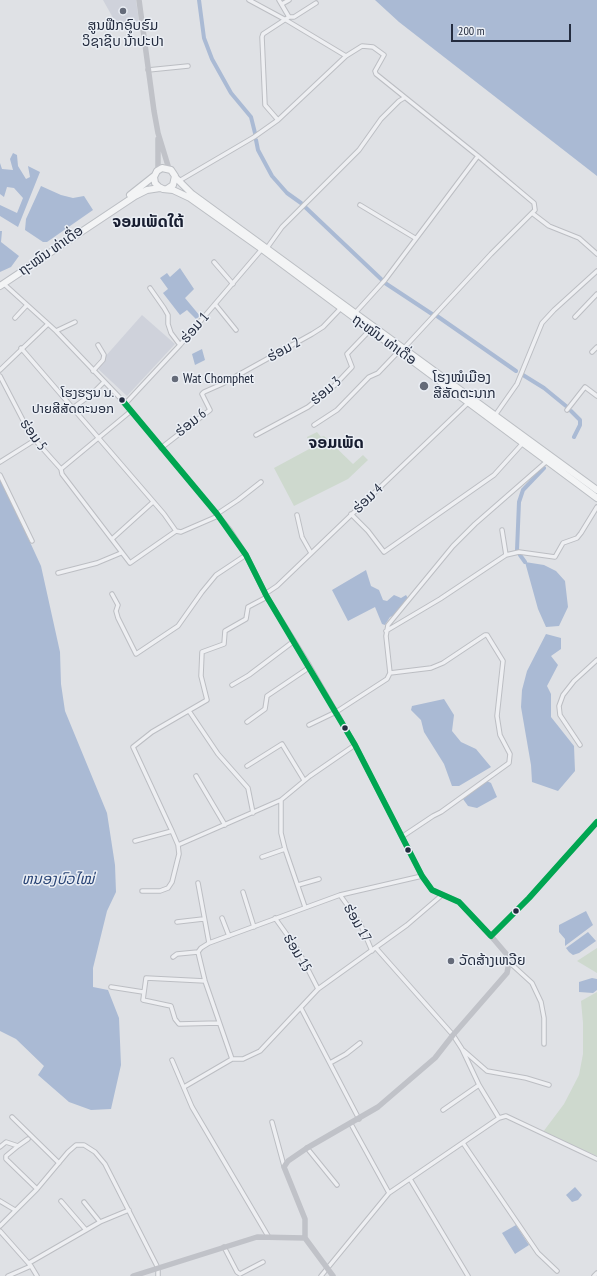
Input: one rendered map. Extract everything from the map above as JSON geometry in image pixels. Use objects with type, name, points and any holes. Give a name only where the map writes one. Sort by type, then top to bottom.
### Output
[{"type":"main road","points":[[162,168],[169,168],[174,172],[177,180],[167,189],[160,188],[155,183],[156,173],[162,168]]},
{"type":"main road","name":"ຖະໝົນ ທ່າເດື່ອ","points":[[102,217],[156,173]]},
{"type":"main road","name":"ຖະໝົນ ທ່າເດື່ອ","points":[[177,180],[192,194],[340,308],[370,330],[402,350]]},
{"type":"main road","name":"ຖະໝົນ ທ່າເດື່ອ","points":[[2,285],[102,217],[142,192],[160,188]]},
{"type":"main road","name":"ຖະໝົນ ທ່າເດື່ອ","points":[[167,189],[185,196],[264,248],[356,312],[402,350],[470,400],[522,444],[597,498]]},
{"type":"main road","name":"ຖະໝົນ ທ່າເດື່ອ","points":[[470,400],[496,414],[596,488]]},
{"type":"street","points":[[139,0],[158,133],[169,168]]},
{"type":"street","points":[[249,0],[287,18],[346,56]]},
{"type":"street","points":[[279,0],[287,18]]},
{"type":"street","points":[[282,4],[289,0]]},
{"type":"street","points":[[278,120],[265,105],[262,37],[263,34],[287,18],[294,17],[316,3]]},
{"type":"street","points":[[177,180],[231,152],[278,120],[346,56],[365,46],[373,47],[382,52],[384,56],[375,72],[404,98],[478,156],[534,203],[535,210],[491,254],[402,350],[378,373],[369,377],[337,410],[314,425]]},
{"type":"street","points":[[148,70],[188,66]]},
{"type":"street","name":"ຮ່ອມ 1","points":[[125,404],[180,345],[282,227],[359,150],[381,119],[404,98]]},
{"type":"street","points":[[156,173],[158,133]]},
{"type":"street","points":[[356,312],[385,280],[478,156]]},
{"type":"street","points":[[360,205],[415,238]]},
{"type":"street","points":[[532,213],[549,226],[579,238],[597,254]]},
{"type":"street","points":[[214,262],[233,284]]},
{"type":"street","points":[[496,414],[516,384],[542,323],[554,310],[597,271]]},
{"type":"street","points":[[2,285],[27,304],[56,331],[125,404],[218,515],[246,556],[266,596],[310,667],[355,745],[403,836],[422,876],[432,890],[455,899],[462,905],[505,950],[509,962],[530,981],[540,1002],[544,1018],[544,1044]]},
{"type":"street","points":[[150,288],[168,315],[168,324],[171,333],[180,345]]},
{"type":"street","points":[[575,316],[597,294]]},
{"type":"street","points":[[15,318],[27,304]]},
{"type":"street","points":[[215,304],[236,330]]},
{"type":"street","name":"ຮ່ອມ 2","points":[[222,384],[323,327],[340,308]]},
{"type":"street","points":[[56,331],[75,322]]},
{"type":"street","points":[[0,370],[21,348],[48,324]]},
{"type":"street","name":"ຮ່ອມ 3","points":[[256,435],[311,405],[330,390],[352,367],[347,354],[370,330]]},
{"type":"street","points":[[93,371],[103,360],[104,355],[98,345]]},
{"type":"street","points":[[592,352],[597,347]]},
{"type":"street","points":[[21,348],[176,531],[182,532],[218,515],[261,482]]},
{"type":"street","name":"ຮ່ອມ 5","points":[[0,376],[14,408],[35,440],[61,469],[62,474],[122,553]]},
{"type":"street","points":[[73,408],[93,393],[104,382]]},
{"type":"street","name":"ຮ່ອມ 6","points":[[161,448],[210,410],[203,393],[218,384],[222,384]]},
{"type":"street","points":[[567,410],[585,387],[597,396]]},
{"type":"street","name":"ຮ່ອມ 4","points":[[189,710],[207,700],[201,676],[202,652],[224,644],[225,631],[247,618],[248,607],[266,596],[277,586],[470,400]]},
{"type":"street","points":[[61,469],[131,411]]},
{"type":"street","points":[[0,462],[35,440]]},
{"type":"street","points":[[351,514],[368,531],[384,552],[494,475],[522,444]]},
{"type":"street","points":[[309,725],[336,712],[387,679],[390,673],[386,631],[388,625],[453,546],[475,524],[546,462]]},
{"type":"street","points":[[0,475],[32,541]]},
{"type":"street","points":[[112,539],[153,502]]},
{"type":"street","points":[[386,631],[506,555],[519,552],[555,557],[563,543],[577,538],[597,507]]},
{"type":"street","points":[[297,515],[302,537],[311,553]]},
{"type":"street","points":[[502,530],[506,555]]},
{"type":"street","points":[[58,572],[97,563],[122,553],[130,563],[176,531]]},
{"type":"street","points":[[112,594],[118,605],[116,611],[118,618],[136,654],[178,626],[216,575],[246,556]]},
{"type":"street","points":[[390,673],[431,668],[443,663],[486,634],[502,657],[504,665],[497,716],[500,735],[510,754],[509,763],[441,812],[432,816],[403,836]]},
{"type":"street","points":[[232,685],[248,676],[294,641]]},
{"type":"street","points":[[580,745],[560,715],[558,706],[574,681],[597,660]]},
{"type":"street","points":[[247,722],[265,709],[267,696],[310,667]]},
{"type":"street","points":[[142,891],[160,891],[168,888],[172,882],[179,854],[178,845],[172,831],[133,747],[152,732],[189,710],[218,754],[249,790],[253,813]]},
{"type":"street","points":[[247,766],[282,744],[304,780]]},
{"type":"street","points":[[178,845],[281,800],[304,780],[355,745]]},
{"type":"street","points":[[196,776],[225,825]]},
{"type":"street","points":[[281,800],[281,833],[305,907]]},
{"type":"street","points":[[492,936],[529,898],[597,822]]},
{"type":"street","points":[[135,841],[172,831]]},
{"type":"street","points":[[262,857],[285,849]]},
{"type":"street","points":[[232,1059],[205,981],[198,952],[200,948],[209,943],[275,918],[340,895],[422,876]]},
{"type":"street","points":[[298,885],[319,879]]},
{"type":"street","points":[[198,883],[203,919],[209,943]]},
{"type":"street","points":[[243,892],[254,927]]},
{"type":"street","name":"ຮ່ອມ 17","points":[[340,895],[360,923],[374,949],[452,1035],[462,1049]]},
{"type":"street","points":[[184,1087],[232,1059],[243,1059],[260,1051],[318,989],[374,949],[442,895]]},
{"type":"street","points":[[222,918],[229,936]]},
{"type":"street","name":"ຮ່ອມ 15","points":[[275,918],[298,950],[318,989]]},
{"type":"street","points":[[177,922],[203,919]]},
{"type":"street","points":[[173,957],[177,954],[198,952]]},
{"type":"street","points":[[284,1167],[288,1161],[307,1148],[351,1124],[378,1107],[422,1071],[435,1058],[452,1035],[505,976],[509,962]]},
{"type":"street","points":[[205,981],[145,978],[143,992],[145,1002],[171,1006],[175,1019],[179,1024],[219,1023]]},
{"type":"street","points":[[111,987],[143,992]]},
{"type":"street","points":[[301,1008],[359,1118]]},
{"type":"street","points":[[330,1063],[346,1054],[360,1043]]},
{"type":"street","points":[[462,1049],[479,1084],[499,1118]]},
{"type":"street","points":[[462,1049],[490,1072],[526,1078],[549,1085]]},
{"type":"street","points":[[172,1060],[192,1107],[268,1236]]},
{"type":"street","points":[[443,1110],[479,1084]]},
{"type":"street","points":[[12,1116],[59,1163]]},
{"type":"street","points":[[321,1276],[389,1193],[499,1118],[506,1116],[597,1159]]},
{"type":"street","points":[[272,1122],[284,1167],[305,1219],[305,1238],[332,1275]]},
{"type":"street","points":[[351,1124],[389,1193]]},
{"type":"street","points":[[28,1139],[6,1156],[6,1159],[36,1189]]},
{"type":"street","points":[[0,1147],[6,1142],[18,1146]]},
{"type":"street","points":[[463,1143],[538,1253],[557,1271]]},
{"type":"street","points":[[0,1226],[76,1145],[84,1145],[91,1148],[105,1164],[158,1268],[158,1276]]},
{"type":"street","points":[[307,1148],[337,1185]]},
{"type":"street","points":[[410,1179],[468,1276]]},
{"type":"street","points":[[0,1201],[15,1210]]},
{"type":"street","points":[[61,1201],[86,1230]]},
{"type":"street","points":[[84,1202],[100,1222]]},
{"type":"street","points":[[8,1276],[100,1222],[129,1210]]},
{"type":"street","points":[[0,1231],[30,1264],[37,1276]]},
{"type":"street","points":[[0,1237],[4,1235]]},
{"type":"street","points":[[133,1276],[257,1237],[268,1236],[283,1239],[297,1237],[305,1238]]},
{"type":"street","points":[[224,1247],[237,1272],[240,1274],[263,1262]]},
{"type":"street","points":[[594,1276],[597,1273]]},
{"type":"shaded area","name":"ສູນຟືກອົບຮົມ ວິຊາຊີບ ນ້ໍາປະປາ","points":[[103,0],[136,0],[139,21],[117,25]]},
{"type":"shaded area","points":[[142,315],[175,344],[127,396],[96,367]]},
{"type":"shaded area","points":[[317,432],[321,437],[324,436],[353,464],[363,455],[368,460],[348,479],[294,506],[274,468],[311,448],[307,437]]},
{"type":"shaded area","points":[[597,948],[597,973],[577,961]]},
{"type":"shaded area","points":[[597,992],[597,1156],[543,1132],[564,1104],[579,1075],[583,1054],[581,1001]]},
{"type":"water","points":[[375,0],[597,0],[597,176],[399,22]]},
{"type":"water","points":[[13,153],[17,155],[18,166],[26,179],[30,177],[28,166],[40,172],[18,227],[0,216],[0,205],[17,213],[23,198],[14,188],[7,187],[4,197],[0,194],[0,163],[2,169],[13,170],[10,159]]},
{"type":"water","points":[[41,186],[61,195],[73,198],[84,196],[93,210],[47,242],[43,242],[25,230],[26,219]]},
{"type":"water","points":[[0,231],[2,231],[1,242],[19,256],[11,267],[0,272]]},
{"type":"water","points":[[180,268],[194,289],[185,298],[200,316],[196,319],[187,310],[180,315],[163,293],[168,289],[160,278],[167,273],[170,277]]},
{"type":"water","points":[[202,349],[205,360],[195,365],[192,354]]},
{"type":"water","name":"ຫນອງບົວໄໝ່","points":[[0,477],[41,566],[60,652],[61,684],[65,711],[107,813],[115,865],[116,892],[107,911],[93,968],[93,987],[108,990],[119,1018],[121,1065],[111,1109],[91,1110],[69,1102],[38,1075],[44,1066],[16,1039],[0,1031]]},
{"type":"water","points":[[525,562],[544,565],[556,571],[565,581],[568,607],[559,626],[546,627],[538,609]]},
{"type":"water","points":[[366,570],[371,586],[379,590],[383,600],[387,601],[394,595],[401,598],[406,595],[409,600],[395,615],[390,617],[385,625],[382,624],[375,607],[348,621],[332,590]]},
{"type":"water","points":[[546,634],[561,638],[561,649],[551,656],[558,665],[547,686],[551,694],[551,717],[574,746],[575,771],[558,791],[532,782],[531,765],[521,707],[522,690],[527,671]]},
{"type":"water","points":[[444,699],[454,715],[452,731],[461,742],[476,749],[491,767],[459,786],[452,786],[444,764],[424,732],[421,720],[411,710],[412,706]]},
{"type":"water","points":[[487,781],[491,783],[497,797],[477,808],[468,806],[463,799]]},
{"type":"water","points":[[586,911],[593,925],[565,946],[565,939],[559,932],[559,925]]},
{"type":"water","points":[[588,932],[596,941],[579,953],[573,955],[569,952],[566,948]]},
{"type":"water","points":[[592,978],[597,979],[597,990],[593,993],[579,992],[579,982]]},
{"type":"water","points":[[575,1187],[582,1195],[578,1200],[572,1202],[566,1195]]},
{"type":"water","points":[[516,1225],[529,1245],[515,1254],[502,1233]]},
{"type":"waterway","points":[[199,0],[204,38],[212,59],[231,93],[251,117],[255,133]]},
{"type":"waterway","points":[[256,140],[258,150],[272,176],[287,193],[301,203]]},
{"type":"waterway","points":[[304,206],[381,279]]},
{"type":"waterway","points":[[385,283],[432,314]]},
{"type":"waterway","points":[[437,316],[516,371]]},
{"type":"waterway","points":[[523,375],[544,388],[566,406]]},
{"type":"waterway","points":[[571,411],[580,420],[580,425],[574,437]]},
{"type":"waterway","points":[[517,550],[519,502],[523,490],[544,468]]},
{"type":"waterway","points":[[520,555],[525,562]]},
{"type":"transit line","points":[[122,400],[217,514],[246,555],[267,597],[355,745],[422,876],[432,890],[459,902],[491,936],[529,898],[597,822]]},
{"type":"place","name":"ສູນຟືກອົບຮົມ ວິຊາຊີບ ນ້ໍາປະປາ","points":[[123,11]]},
{"type":"place","name":"Wat Chomphet","points":[[175,379]]},
{"type":"place","name":"ໂຮງໝໍເມືອງ ສີສັດຕະນາກ","points":[[424,386]]},
{"type":"place","name":"ໂຮງຮຽນ ນ. ປາຍສີສັດຕະນອກ","points":[[122,400]]},
{"type":"place","name":"ວັດສ້າງເຫວີຍ","points":[[451,961]]},
{"type":"district","name":"ຈອມເພັດໃຕ້","points":[[148,222]]},
{"type":"district","name":"ຈອມເພັດ","points":[[336,443]]}]
